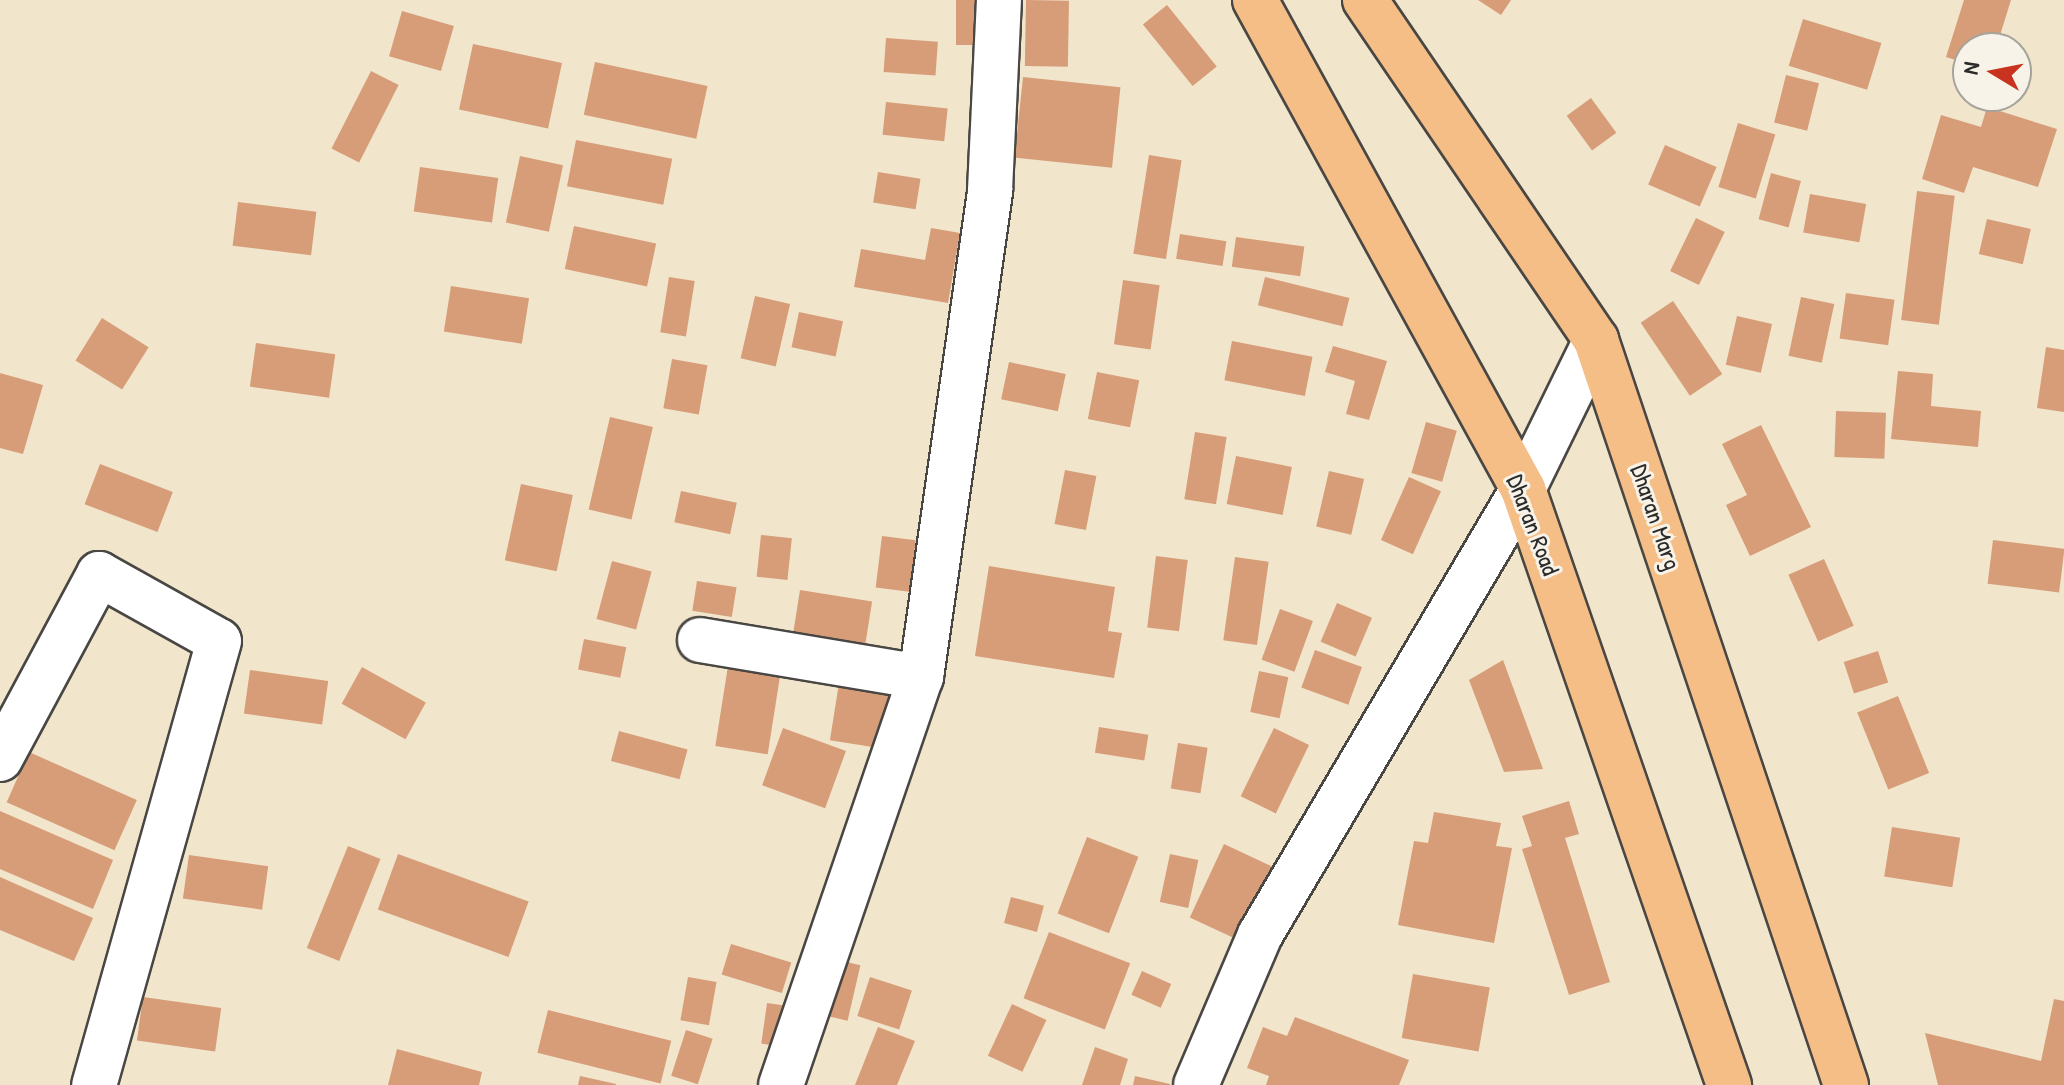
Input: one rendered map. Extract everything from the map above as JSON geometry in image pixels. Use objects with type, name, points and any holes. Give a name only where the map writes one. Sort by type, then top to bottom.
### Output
[{"type":"main road","name":"Dharan Road","points":[[1255,0],[1523,489],[1729,1085]]},
{"type":"main road","name":"Dharan Marg","points":[[1365,0],[1596,340],[1846,1085]]},
{"type":"street","points":[[781,1085],[921,677],[990,190],[999,0]]},
{"type":"street","points":[[1196,1085],[1260,935],[1523,489],[1596,340]]},
{"type":"street","points":[[0,759],[99,574],[219,641],[94,1085]]},
{"type":"street","points":[[700,640],[921,677]]},
{"type":"building","points":[[956,0],[987,0],[987,45],[956,45]]},
{"type":"building","points":[[1026,0],[1069,1],[1068,67],[1025,66]]},
{"type":"building","points":[[1478,0],[1511,0],[1501,15]]},
{"type":"building","points":[[1964,0],[2011,0],[2001,32],[1954,32]]},
{"type":"building","points":[[1167,5],[1217,66],[1193,86],[1143,25]]},
{"type":"building","points":[[402,11],[454,26],[441,71],[389,56]]},
{"type":"building","points":[[1803,19],[1881,43],[1867,90],[1789,66]]},
{"type":"building","points":[[886,38],[938,42],[936,76],[884,72]]},
{"type":"building","points":[[1952,38],[1952,59],[1946,57]]},
{"type":"building","points":[[473,44],[562,63],[548,128],[459,110]]},
{"type":"building","points":[[595,62],[707,86],[696,139],[584,115]]},
{"type":"building","points":[[371,71],[399,85],[359,163],[332,149]]},
{"type":"building","points":[[1786,75],[1819,83],[1807,131],[1774,123]]},
{"type":"building","points":[[1023,77],[1120,87],[1112,168],[1015,158]]},
{"type":"building","points":[[1591,98],[1616,133],[1592,150],[1567,116]]},
{"type":"building","points":[[886,102],[948,108],[944,141],[883,135]]},
{"type":"building","points":[[1986,112],[2003,112],[2057,129],[2038,187],[1973,167],[1964,193],[1922,179],[1941,115],[1981,127]]},
{"type":"building","points":[[1738,123],[1775,134],[1756,198],[1718,187]]},
{"type":"building","points":[[576,140],[672,159],[663,205],[567,186]]},
{"type":"building","points":[[1665,145],[1717,167],[1700,206],[1648,185]]},
{"type":"building","points":[[1149,155],[1182,160],[1166,259],[1133,254]]},
{"type":"building","points":[[520,156],[563,165],[549,232],[506,223]]},
{"type":"building","points":[[420,167],[498,178],[492,223],[414,212]]},
{"type":"building","points":[[878,172],[920,179],[916,209],[873,203]]},
{"type":"building","points":[[1771,173],[1801,181],[1789,227],[1759,219]]},
{"type":"building","points":[[1917,191],[1955,196],[1939,325],[1901,320]]},
{"type":"building","points":[[1810,194],[1866,204],[1859,242],[1803,232]]},
{"type":"building","points":[[238,202],[316,212],[311,255],[233,246]]},
{"type":"building","points":[[1696,218],[1725,232],[1699,285],[1670,271]]},
{"type":"building","points":[[1987,219],[2031,229],[2023,264],[1979,254]]},
{"type":"building","points":[[574,226],[656,243],[647,287],[565,269]]},
{"type":"building","points":[[931,228],[960,233],[948,303],[854,287],[861,249],[925,260]]},
{"type":"building","points":[[1180,234],[1226,241],[1223,266],[1176,259]]},
{"type":"building","points":[[1236,237],[1304,247],[1300,276],[1232,267]]},
{"type":"building","points":[[669,277],[695,281],[686,336],[660,332]]},
{"type":"building","points":[[1265,277],[1349,298],[1342,326],[1258,305]]},
{"type":"building","points":[[1123,280],[1160,285],[1151,350],[1114,344]]},
{"type":"building","points":[[451,286],[529,298],[522,344],[444,331]]},
{"type":"building","points":[[1846,293],[1895,300],[1888,345],[1840,339]]},
{"type":"building","points":[[755,296],[790,304],[776,366],[741,358]]},
{"type":"building","points":[[1801,297],[1834,304],[1822,363],[1789,356]]},
{"type":"building","points":[[1673,301],[1722,374],[1690,396],[1641,323]]},
{"type":"building","points":[[799,312],[843,321],[836,357],[792,347]]},
{"type":"building","points":[[1737,316],[1772,324],[1761,373],[1726,365]]},
{"type":"building","points":[[102,318],[149,347],[122,390],[76,360]]},
{"type":"building","points":[[1232,341],[1312,357],[1305,396],[1224,380]]},
{"type":"building","points":[[256,343],[335,354],[329,398],[250,387]]},
{"type":"building","points":[[1333,346],[1387,361],[1369,420],[1346,414],[1355,381],[1325,372]]},
{"type":"building","points":[[2046,347],[2064,350],[2064,412],[2037,408]]},
{"type":"building","points":[[672,359],[707,365],[699,414],[663,408]]},
{"type":"building","points":[[1009,362],[1066,374],[1058,411],[1001,399]]},
{"type":"building","points":[[1898,371],[1933,374],[1931,406],[1981,411],[1978,447],[1891,439]]},
{"type":"building","points":[[1097,372],[1139,380],[1130,427],[1088,419]]},
{"type":"building","points":[[0,373],[43,385],[23,454],[0,448]]},
{"type":"building","points":[[1836,411],[1886,413],[1884,459],[1834,457]]},
{"type":"building","points":[[610,417],[653,427],[632,519],[589,510]]},
{"type":"building","points":[[1426,422],[1457,431],[1442,482],[1411,473]]},
{"type":"building","points":[[1761,425],[1811,527],[1750,556],[1726,505],[1747,495],[1722,444]]},
{"type":"building","points":[[1195,432],[1227,437],[1216,504],[1184,499]]},
{"type":"building","points":[[1236,456],[1292,467],[1283,515],[1227,504]]},
{"type":"building","points":[[100,464],[173,492],[157,532],[85,504]]},
{"type":"building","points":[[1065,470],[1096,476],[1086,530],[1055,524]]},
{"type":"building","points":[[1329,471],[1364,479],[1351,535],[1316,527]]},
{"type":"building","points":[[1409,477],[1441,491],[1413,554],[1381,540]]},
{"type":"building","points":[[521,484],[573,495],[557,571],[505,560]]},
{"type":"building","points":[[681,491],[737,503],[730,534],[674,522]]},
{"type":"building","points":[[761,535],[792,538],[787,580],[757,577]]},
{"type":"building","points":[[882,536],[916,540],[909,592],[876,588]]},
{"type":"building","points":[[1993,540],[2064,549],[2059,592],[1988,584]]},
{"type":"building","points":[[1156,556],[1188,560],[1179,631],[1147,627]]},
{"type":"building","points":[[1235,557],[1269,562],[1257,645],[1223,640]]},
{"type":"building","points":[[1824,559],[1854,626],[1818,642],[1788,575]]},
{"type":"building","points":[[612,561],[652,572],[636,630],[596,619]]},
{"type":"building","points":[[989,566],[1115,587],[1108,631],[1122,633],[1114,678],[975,656]]},
{"type":"building","points":[[697,581],[737,587],[732,617],[692,611]]},
{"type":"building","points":[[800,590],[872,601],[865,646],[793,634]]},
{"type":"building","points":[[1337,603],[1372,618],[1356,657],[1321,642]]},
{"type":"building","points":[[1280,609],[1313,621],[1294,672],[1262,660]]},
{"type":"building","points":[[584,639],[626,647],[620,678],[578,669]]},
{"type":"building","points":[[1315,650],[1362,667],[1348,705],[1301,688]]},
{"type":"building","points":[[1878,651],[1888,682],[1854,694],[1844,662]]},
{"type":"building","points":[[1503,660],[1543,769],[1504,772],[1469,680]]},
{"type":"building","points":[[728,666],[780,674],[768,754],[715,746]]},
{"type":"building","points":[[362,667],[426,702],[405,739],[342,704]]},
{"type":"building","points":[[250,670],[328,681],[322,725],[244,714]]},
{"type":"building","points":[[1259,671],[1288,677],[1280,718],[1250,712]]},
{"type":"building","points":[[839,683],[891,691],[882,749],[830,740]]},
{"type":"building","points":[[1898,696],[1929,773],[1888,789],[1857,712]]},
{"type":"building","points":[[1099,727],[1148,735],[1144,761],[1095,753]]},
{"type":"building","points":[[783,728],[846,751],[825,808],[762,785]]},
{"type":"building","points":[[1274,728],[1309,745],[1276,813],[1241,796]]},
{"type":"building","points":[[619,731],[688,749],[680,779],[611,761]]},
{"type":"building","points":[[1178,743],[1208,748],[1200,793],[1171,788]]},
{"type":"building","points":[[29,752],[137,800],[114,850],[7,802]]},
{"type":"building","points":[[1569,801],[1579,834],[1565,838],[1610,982],[1569,995],[1522,849],[1532,846],[1522,816]]},
{"type":"building","points":[[0,811],[113,860],[93,909],[0,869]]},
{"type":"building","points":[[1434,812],[1501,823],[1496,846],[1512,848],[1494,943],[1398,925],[1414,841],[1428,843]]},
{"type":"building","points":[[1892,827],[1960,838],[1952,887],[1884,876]]},
{"type":"building","points":[[1087,837],[1138,857],[1109,933],[1058,914]]},
{"type":"building","points":[[1224,844],[1273,867],[1239,940],[1190,917]]},
{"type":"building","points":[[348,846],[380,859],[339,961],[307,948]]},
{"type":"building","points":[[398,854],[529,902],[508,957],[378,909]]},
{"type":"building","points":[[1170,854],[1198,860],[1188,908],[1160,902]]},
{"type":"building","points":[[189,855],[268,866],[262,910],[183,899]]},
{"type":"building","points":[[0,877],[93,918],[74,961],[0,930]]},
{"type":"building","points":[[1011,897],[1044,906],[1037,932],[1004,923]]},
{"type":"building","points":[[1049,932],[1130,963],[1105,1029],[1024,998]]},
{"type":"building","points":[[731,944],[791,962],[782,993],[722,975]]},
{"type":"building","points":[[838,960],[860,965],[848,1021],[825,1016]]},
{"type":"building","points":[[1142,971],[1171,984],[1161,1008],[1131,995]]},
{"type":"building","points":[[1413,974],[1490,988],[1479,1052],[1402,1038]]},
{"type":"building","points":[[688,977],[717,982],[709,1025],[680,1020]]},
{"type":"building","points":[[870,977],[912,991],[899,1030],[857,1016]]},
{"type":"building","points":[[143,997],[221,1008],[215,1052],[137,1041]]},
{"type":"building","points":[[2054,999],[2064,1001],[2064,1085],[1938,1085],[1925,1033],[2041,1061]]},
{"type":"building","points":[[767,1003],[788,1006],[782,1047],[761,1044]]},
{"type":"building","points":[[1012,1004],[1046,1020],[1022,1072],[988,1056]]},
{"type":"building","points":[[548,1010],[671,1041],[661,1083],[537,1053]]},
{"type":"building","points":[[1295,1017],[1409,1060],[1399,1085],[1266,1085],[1269,1076],[1247,1068],[1263,1027],[1287,1036]]},
{"type":"building","points":[[878,1027],[915,1041],[897,1085],[855,1085]]},
{"type":"building","points":[[686,1030],[713,1039],[698,1084],[671,1076]]},
{"type":"building","points":[[1095,1047],[1128,1059],[1120,1085],[1082,1085]]},
{"type":"building","points":[[397,1049],[482,1072],[479,1085],[388,1085]]},
{"type":"building","points":[[580,1076],[616,1084],[616,1085],[578,1085]]},
{"type":"building","points":[[1135,1076],[1170,1084],[1170,1085],[1133,1085]]}]
